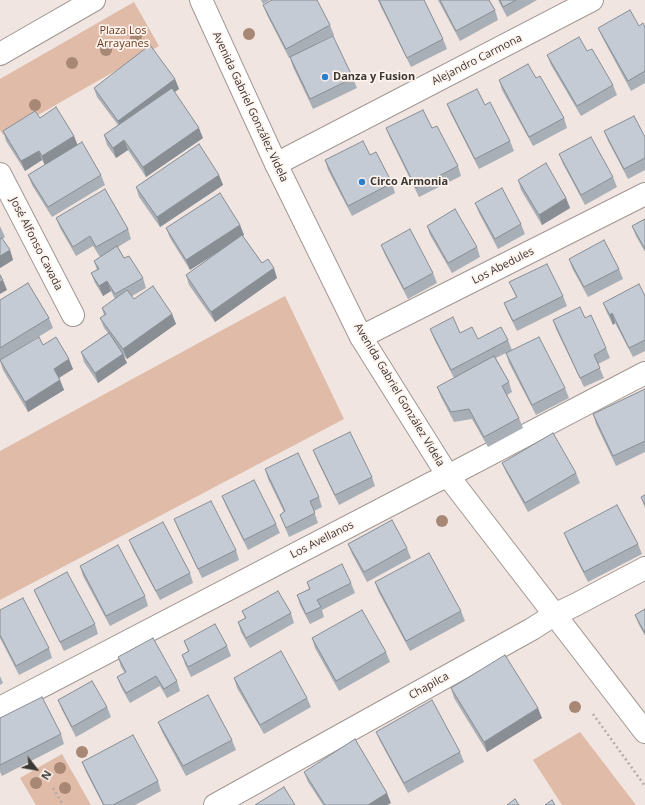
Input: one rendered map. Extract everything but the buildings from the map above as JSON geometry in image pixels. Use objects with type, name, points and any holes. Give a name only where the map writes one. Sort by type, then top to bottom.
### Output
[{"type":"street","points":[[0,54],[94,0]]},
{"type":"street","name":"Avenida Gabriel González Videla","points":[[201,0],[276,164],[361,337],[448,476],[645,732]]},
{"type":"street","name":"Alejandro Carmona","points":[[276,164],[592,0]]},
{"type":"street","name":"José Alfonso Cavada","points":[[0,174],[73,315]]},
{"type":"street","name":"Los Abedules","points":[[361,337],[645,194]]},
{"type":"street","name":"Los Avellanos","points":[[0,708],[645,373]]},
{"type":"street","name":"Chapilca","points":[[214,805],[525,633],[554,614],[575,605],[645,568]]},
{"type":"path","points":[[53,788],[63,805]]},
{"type":"green space","name":"Plaza Los Arrayanes","points":[[134,2],[159,46],[3,135],[0,130],[0,79]]},
{"type":"green space","points":[[285,296],[344,419],[0,600],[0,451]]},
{"type":"green space","points":[[580,732],[636,805],[562,805],[533,760]]},
{"type":"green space","points":[[62,754],[91,805],[36,805],[20,778]]},
{"type":"place","name":"Danza y Fusion","points":[[325,77]]},
{"type":"place","name":"Circo Armonia","points":[[362,182]]}]
